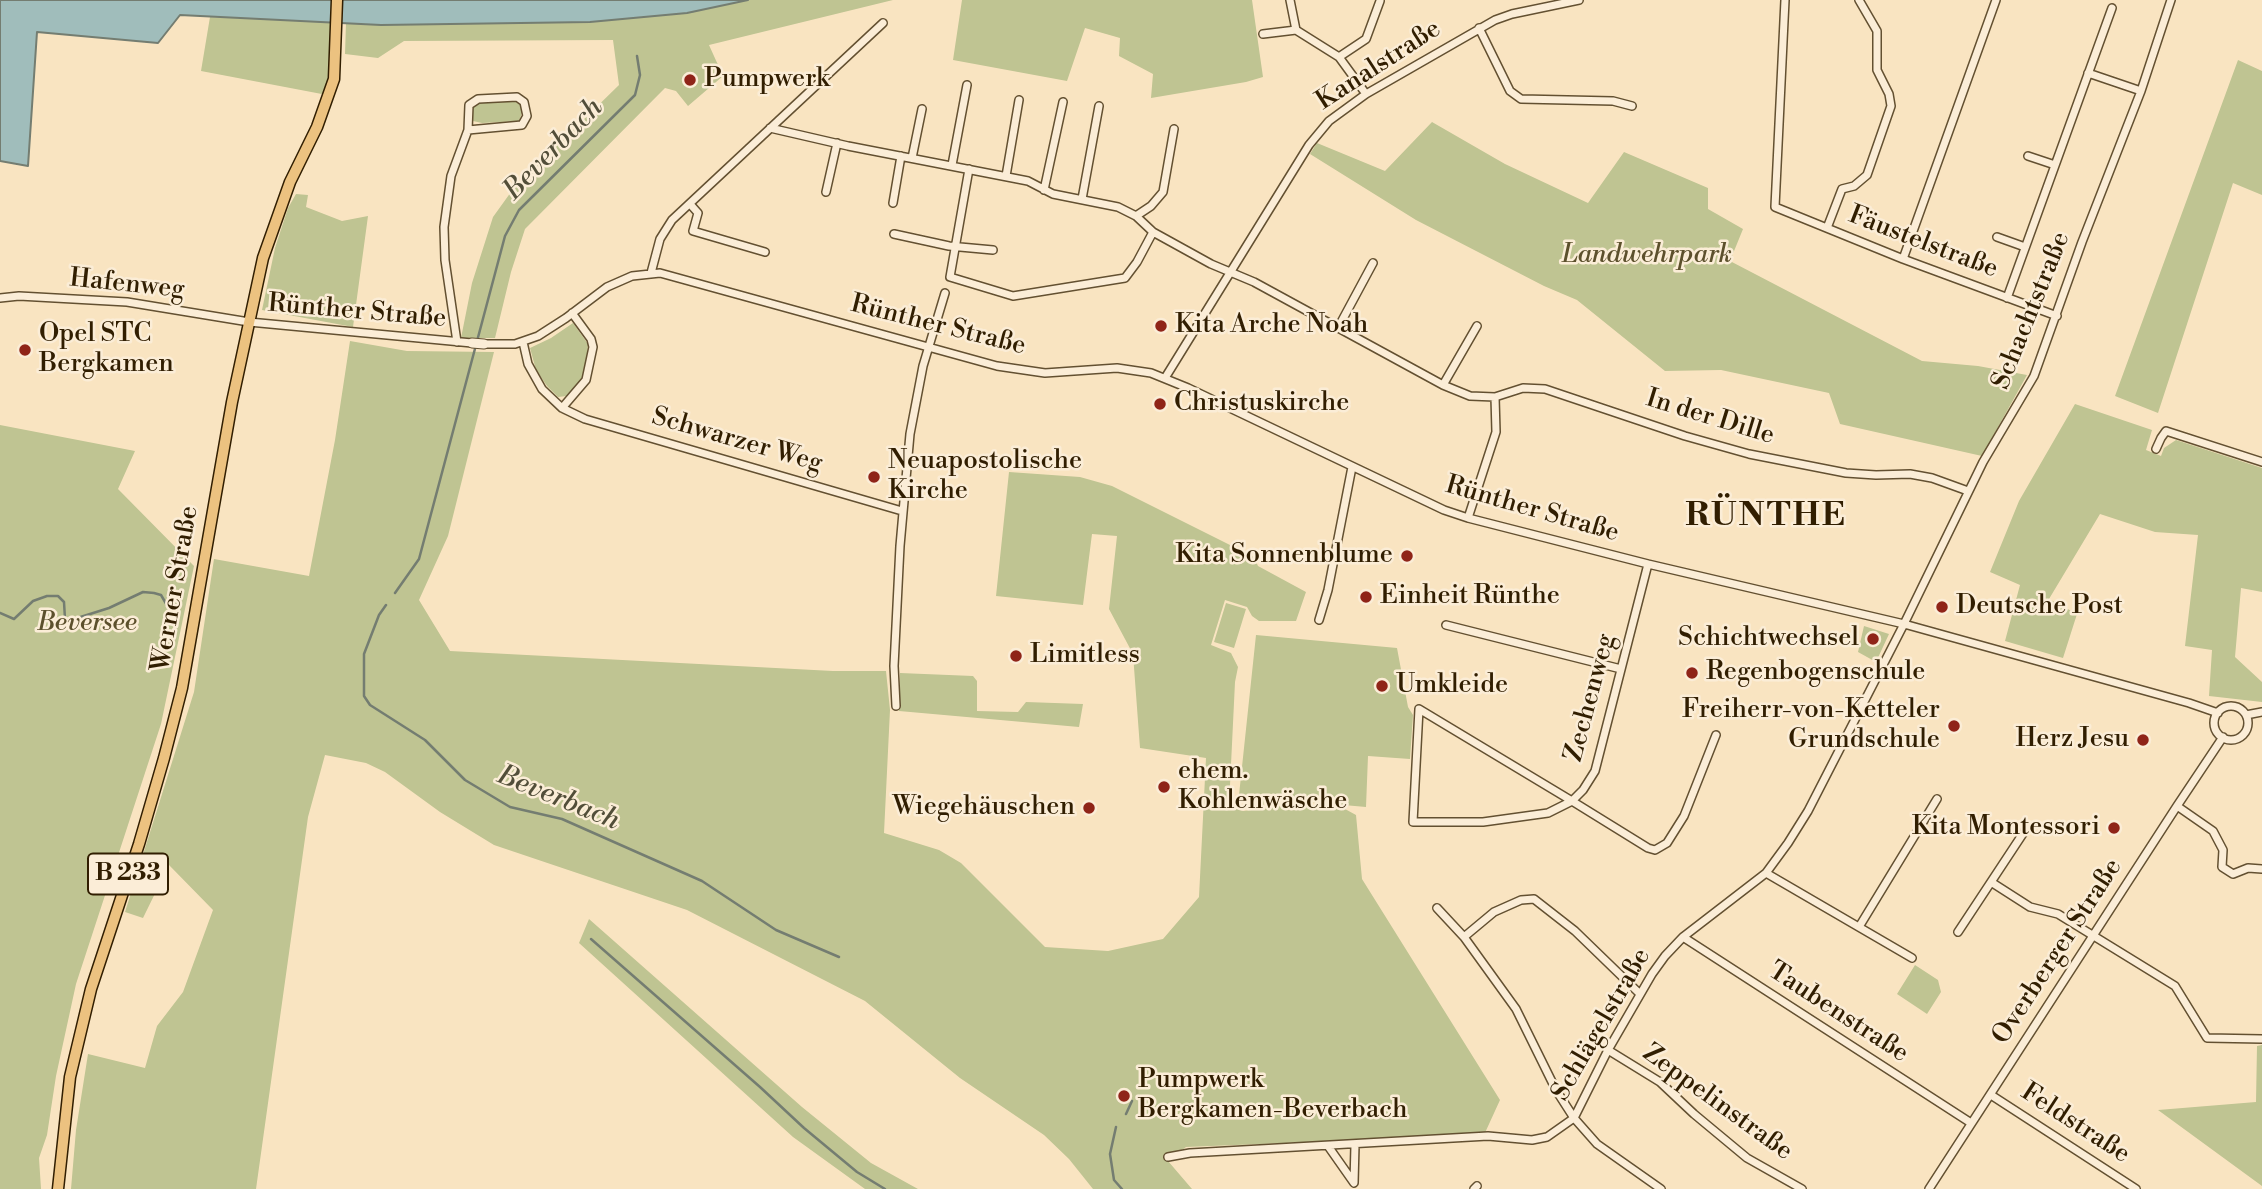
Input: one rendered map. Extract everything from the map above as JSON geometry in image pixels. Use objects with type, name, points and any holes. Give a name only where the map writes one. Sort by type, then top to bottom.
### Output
[{"type":"main road","name":"Werner Straße","points":[[58,1189],[61,1140],[70,1077],[91,989],[142,832],[182,688],[230,412],[262,258],[290,182],[325,109],[334,79],[337,0]]},
{"type":"street","points":[[1290,0],[1296,30]]},
{"type":"street","points":[[1528,0],[1531,9]]},
{"type":"street","name":"Kanalstraße","points":[[1165,378],[1314,137],[1329,121],[1366,94],[1479,28],[1512,14],[1579,0]]},
{"type":"street","name":"Fäustelstraße","points":[[1785,0],[1775,206],[1903,259],[2057,316]]},
{"type":"street","points":[[1827,228],[1842,189],[1854,186],[1867,176],[1891,106],[1889,94],[1877,70],[1877,32],[1859,0]]},
{"type":"street","points":[[1903,259],[1996,0]]},
{"type":"street","name":"Schachtstraße","points":[[1904,624],[1968,491],[2034,376],[2082,242],[2141,91],[2171,0]]},
{"type":"street","points":[[1339,57],[1366,38],[1380,1]]},
{"type":"street","points":[[2007,298],[2112,8]]},
{"type":"street","points":[[651,273],[660,239],[672,220],[883,23]]},
{"type":"street","points":[[1479,28],[1510,91],[1521,99],[1613,101],[1632,106]]},
{"type":"street","points":[[1263,34],[1296,30],[1339,57],[1366,94]]},
{"type":"street","points":[[2088,73],[2141,91]]},
{"type":"street","points":[[952,165],[967,85]]},
{"type":"street","points":[[457,342],[444,260],[444,227],[452,176],[468,130],[468,109],[474,100],[517,97],[524,102],[527,116],[522,125],[468,130]]},
{"type":"street","points":[[1006,176],[1019,100]]},
{"type":"street","points":[[1044,190],[1063,102]]},
{"type":"street","points":[[1082,199],[1099,106]]},
{"type":"street","points":[[912,158],[922,109]]},
{"type":"street","points":[[770,128],[1028,181],[1044,190],[1118,207],[1136,216],[1151,206],[1163,192],[1174,129]]},
{"type":"street","points":[[826,191],[837,143]]},
{"type":"street","points":[[893,203],[901,156]]},
{"type":"street","points":[[2028,156],[2055,165]]},
{"type":"street","points":[[969,169],[950,277],[1013,296],[1125,278],[1153,232]]},
{"type":"street","points":[[690,204],[698,213],[692,231],[765,252]]},
{"type":"street","name":"In der Dille","points":[[1136,216],[1153,232],[1211,264],[1232,272],[1443,385],[1470,396],[1495,397],[1523,388],[1545,388],[1749,454],[1846,473],[1910,474],[1932,478],[1968,491]]},
{"type":"street","points":[[894,234],[949,246],[993,250]]},
{"type":"street","points":[[1997,236],[2025,247]]},
{"type":"street","points":[[1338,328],[1373,263]]},
{"type":"street","name":"Rünther Straße","points":[[249,323],[484,344],[523,342],[538,336],[607,286],[624,279],[651,273],[692,280],[929,348],[1022,371],[1045,373],[1128,368],[1165,378],[1444,510],[1468,518],[1648,564],[1904,624],[2218,713],[2234,706],[2246,715],[2262,712]]},
{"type":"street","points":[[896,706],[894,666],[902,511],[910,434],[923,366],[945,293]]},
{"type":"street","name":"Hafenweg","points":[[0,298],[19,296],[127,302],[249,323]]},
{"type":"street","points":[[562,408],[586,380],[590,372],[593,347],[591,339],[572,313]]},
{"type":"street","points":[[1443,385],[1476,326]]},
{"type":"street","name":"Schwarzer Weg","points":[[523,342],[534,377],[542,389],[562,408],[585,419],[902,511]]},
{"type":"street","points":[[1468,518],[1496,432],[1495,397]]},
{"type":"street","points":[[2156,449],[2166,431],[2262,462]]},
{"type":"street","points":[[1319,620],[1328,590],[1352,467]]},
{"type":"street","name":"Zechenweg","points":[[1572,801],[1419,709],[1413,822],[1483,822],[1518,818],[1548,813],[1572,801],[1595,771],[1648,564]]},
{"type":"street","name":"Schlägelstraße","points":[[1168,1157],[1190,1153],[1488,1136],[1532,1140],[1547,1137],[1574,1118],[1608,1050],[1665,956],[1683,937],[1766,873],[1788,844],[1808,811],[1904,624]]},
{"type":"street","points":[[1446,625],[1621,669]]},
{"type":"street","points":[[2218,713],[2215,727],[2223,737],[2232,740],[2243,735],[2248,727],[2246,715]]},
{"type":"street","points":[[1572,801],[1648,848],[1662,848],[1684,816],[1716,735]]},
{"type":"street","name":"Overberger Straße","points":[[1929,1189],[2223,737]]},
{"type":"street","points":[[1858,927],[1937,799]]},
{"type":"street","points":[[2176,806],[2213,831],[2223,850],[2222,867],[2233,874],[2248,868],[2262,869]]},
{"type":"street","points":[[1958,932],[2024,832]]},
{"type":"street","points":[[1766,873],[1912,958]]},
{"type":"street","points":[[1991,882],[2030,907],[2057,914],[2175,986],[2207,1038],[2262,1040]]},
{"type":"street","points":[[1464,937],[1494,912],[1526,898],[1534,899],[1575,931],[1640,994]]},
{"type":"street","points":[[1437,908],[1464,937],[1516,1009],[1556,1090],[1574,1118],[1597,1144],[1661,1189]]},
{"type":"street","name":"Taubenstraße","points":[[1683,937],[1971,1123]]},
{"type":"street","name":"Zeppelinstraße","points":[[1608,1050],[1660,1082],[1747,1158],[1802,1189]]},
{"type":"street","name":"Feldstraße","points":[[1990,1095],[2136,1189]]},
{"type":"street","points":[[1355,1145],[1356,1186]]},
{"type":"street","points":[[1328,1146],[1356,1186]]},
{"type":"green space","points":[[748,0],[893,0],[709,45],[723,76],[688,106],[676,91],[665,88],[525,229],[495,338],[461,338],[472,283],[493,217],[530,172],[619,85],[613,40],[404,41],[378,58],[345,54],[346,23],[491,24],[687,13]]},
{"type":"green space","points":[[962,0],[1252,0],[1263,77],[1151,98],[1153,74],[1119,56],[1120,38],[1085,28],[1067,81],[953,60]]},
{"type":"green space","points":[[210,17],[333,22],[331,81],[327,95],[201,71]]},
{"type":"green space","points":[[2238,60],[2262,71],[2262,195],[2233,183],[2158,413],[2115,396]]},
{"type":"green space","points":[[514,101],[521,105],[523,110],[519,121],[473,121],[473,107],[477,103]]},
{"type":"green space","name":"Landwehrpark","points":[[1432,122],[1505,164],[1588,203],[1624,152],[1708,188],[1708,209],[1743,229],[1730,261],[1922,361],[1978,366],[2027,375],[1982,456],[1840,424],[1829,393],[1721,370],[1665,371],[1577,300],[1544,286],[1416,220],[1310,154],[1317,143],[1385,171]]},
{"type":"green space","points":[[296,194],[308,195],[306,207],[342,221],[368,216],[353,327],[262,310],[275,248],[288,208]]},
{"type":"green space","points":[[573,323],[588,344],[585,377],[567,396],[558,397],[536,370],[530,348]]},
{"type":"green space","points":[[350,341],[407,351],[494,352],[448,536],[419,600],[450,651],[833,671],[886,671],[890,710],[884,833],[939,850],[961,863],[1045,947],[1108,951],[1163,939],[1199,897],[1206,758],[1140,748],[1133,654],[1109,609],[1117,536],[1092,534],[1083,605],[996,596],[1009,472],[1080,477],[1112,486],[1254,557],[1258,566],[1306,592],[1296,621],[1259,621],[1247,607],[1225,600],[1211,645],[1231,653],[1238,667],[1229,806],[1243,811],[1260,809],[1247,808],[1247,797],[1239,795],[1256,635],[1397,648],[1408,707],[1413,715],[1410,759],[1368,756],[1366,807],[1265,798],[1263,809],[1294,804],[1345,809],[1356,815],[1362,879],[1500,1100],[1484,1135],[1186,1147],[1168,1161],[1192,1189],[1093,1189],[1069,1159],[1044,1135],[960,1078],[865,1001],[687,910],[494,845],[440,812],[385,772],[366,763],[325,755],[308,817],[256,1189],[71,1189],[76,1130],[88,1054],[145,1068],[157,1026],[183,992],[213,910],[169,865],[143,918],[125,912],[194,692],[214,559],[309,576],[335,440]]},
{"type":"green space","points":[[2075,404],[2152,430],[2146,450],[2161,456],[2164,448],[2176,440],[2262,468],[2262,592],[2241,588],[2235,657],[2262,682],[2262,702],[2209,696],[2212,650],[2185,646],[2198,535],[2155,532],[2100,514],[2049,599],[2077,614],[2063,658],[2005,641],[2020,585],[1990,572],[2019,501]]},
{"type":"green space","name":"Beversee","points":[[0,425],[135,451],[118,489],[194,566],[161,724],[76,984],[56,1076],[47,1135],[39,1158],[41,1189],[0,1189]]},
{"type":"green space","points":[[1226,603],[1246,609],[1234,648],[1214,642]]},
{"type":"green space","points":[[1864,626],[1889,634],[1876,662],[1858,652]]},
{"type":"green space","points":[[900,673],[973,676],[977,681],[977,711],[1018,712],[1026,702],[1083,704],[1079,727],[899,711]]},
{"type":"green space","points":[[589,919],[802,1107],[871,1163],[918,1189],[865,1189],[793,1137],[579,943]]},
{"type":"green space","points":[[1915,965],[1938,980],[1941,992],[1927,1014],[1897,994]]},
{"type":"green space","points":[[2262,1045],[2262,1186],[2158,1110],[2256,1102],[2257,1046]]},
{"type":"water","points":[[0,0],[748,0],[687,13],[590,22],[381,25],[180,15],[158,43],[37,32],[28,166],[0,161]]},
{"type":"waterway","name":"Beverbach","points":[[395,593],[419,559],[505,236],[519,210],[635,95],[640,75],[637,56]]},
{"type":"waterway","name":"Beverbach","points":[[0,613],[14,619],[33,601],[47,596],[58,596],[64,602],[65,619],[71,620],[109,608],[143,592],[161,595],[175,619]]},
{"type":"waterway","name":"Beverbach","points":[[386,605],[379,615],[364,654],[364,696],[370,705],[425,740],[465,780],[510,807],[562,819],[702,881],[776,930],[839,957]]},
{"type":"waterway","points":[[591,939],[804,1128],[857,1172],[885,1189]]},
{"type":"waterway","name":"Beverbach","points":[[1126,1114],[1132,1101]]},
{"type":"waterway","name":"Beverbach","points":[[1116,1127],[1110,1154],[1114,1180],[1122,1189]]},
{"type":"place","name":"Pumpwerk","points":[[690,80]]},
{"type":"place","name":"Kita Arche Noah","points":[[1161,326]]},
{"type":"place","name":"Opel STC Bergkamen","points":[[25,350]]},
{"type":"place","name":"Christuskirche","points":[[1160,404]]},
{"type":"place","name":"Neuapostolische Kirche","points":[[874,477]]},
{"type":"place","name":"Kita Sonnenblume","points":[[1407,556]]},
{"type":"place","name":"Einheit Rünthe","points":[[1366,597]]},
{"type":"place","name":"Deutsche Post","points":[[1942,607]]},
{"type":"place","name":"Schichtwechsel","points":[[1873,639]]},
{"type":"place","name":"Limitless","points":[[1016,656]]},
{"type":"place","name":"Regenbogenschule","points":[[1692,673]]},
{"type":"place","name":"Umkleide","points":[[1382,686]]},
{"type":"place","name":"Freiherr-von-Ketteler Grundschule","points":[[1954,726]]},
{"type":"place","name":"Herz Jesu","points":[[2143,740]]},
{"type":"place","name":"ehem. Kohlenwäsche","points":[[1164,787]]},
{"type":"place","name":"Wiegehäuschen","points":[[1089,808]]},
{"type":"place","name":"Kita Montessori","points":[[2114,828]]},
{"type":"place","name":"Pumpwerk Bergkamen-Beverbach","points":[[1124,1096]]},
{"type":"district","name":"RÜNTHE","points":[[1766,517]]}]
